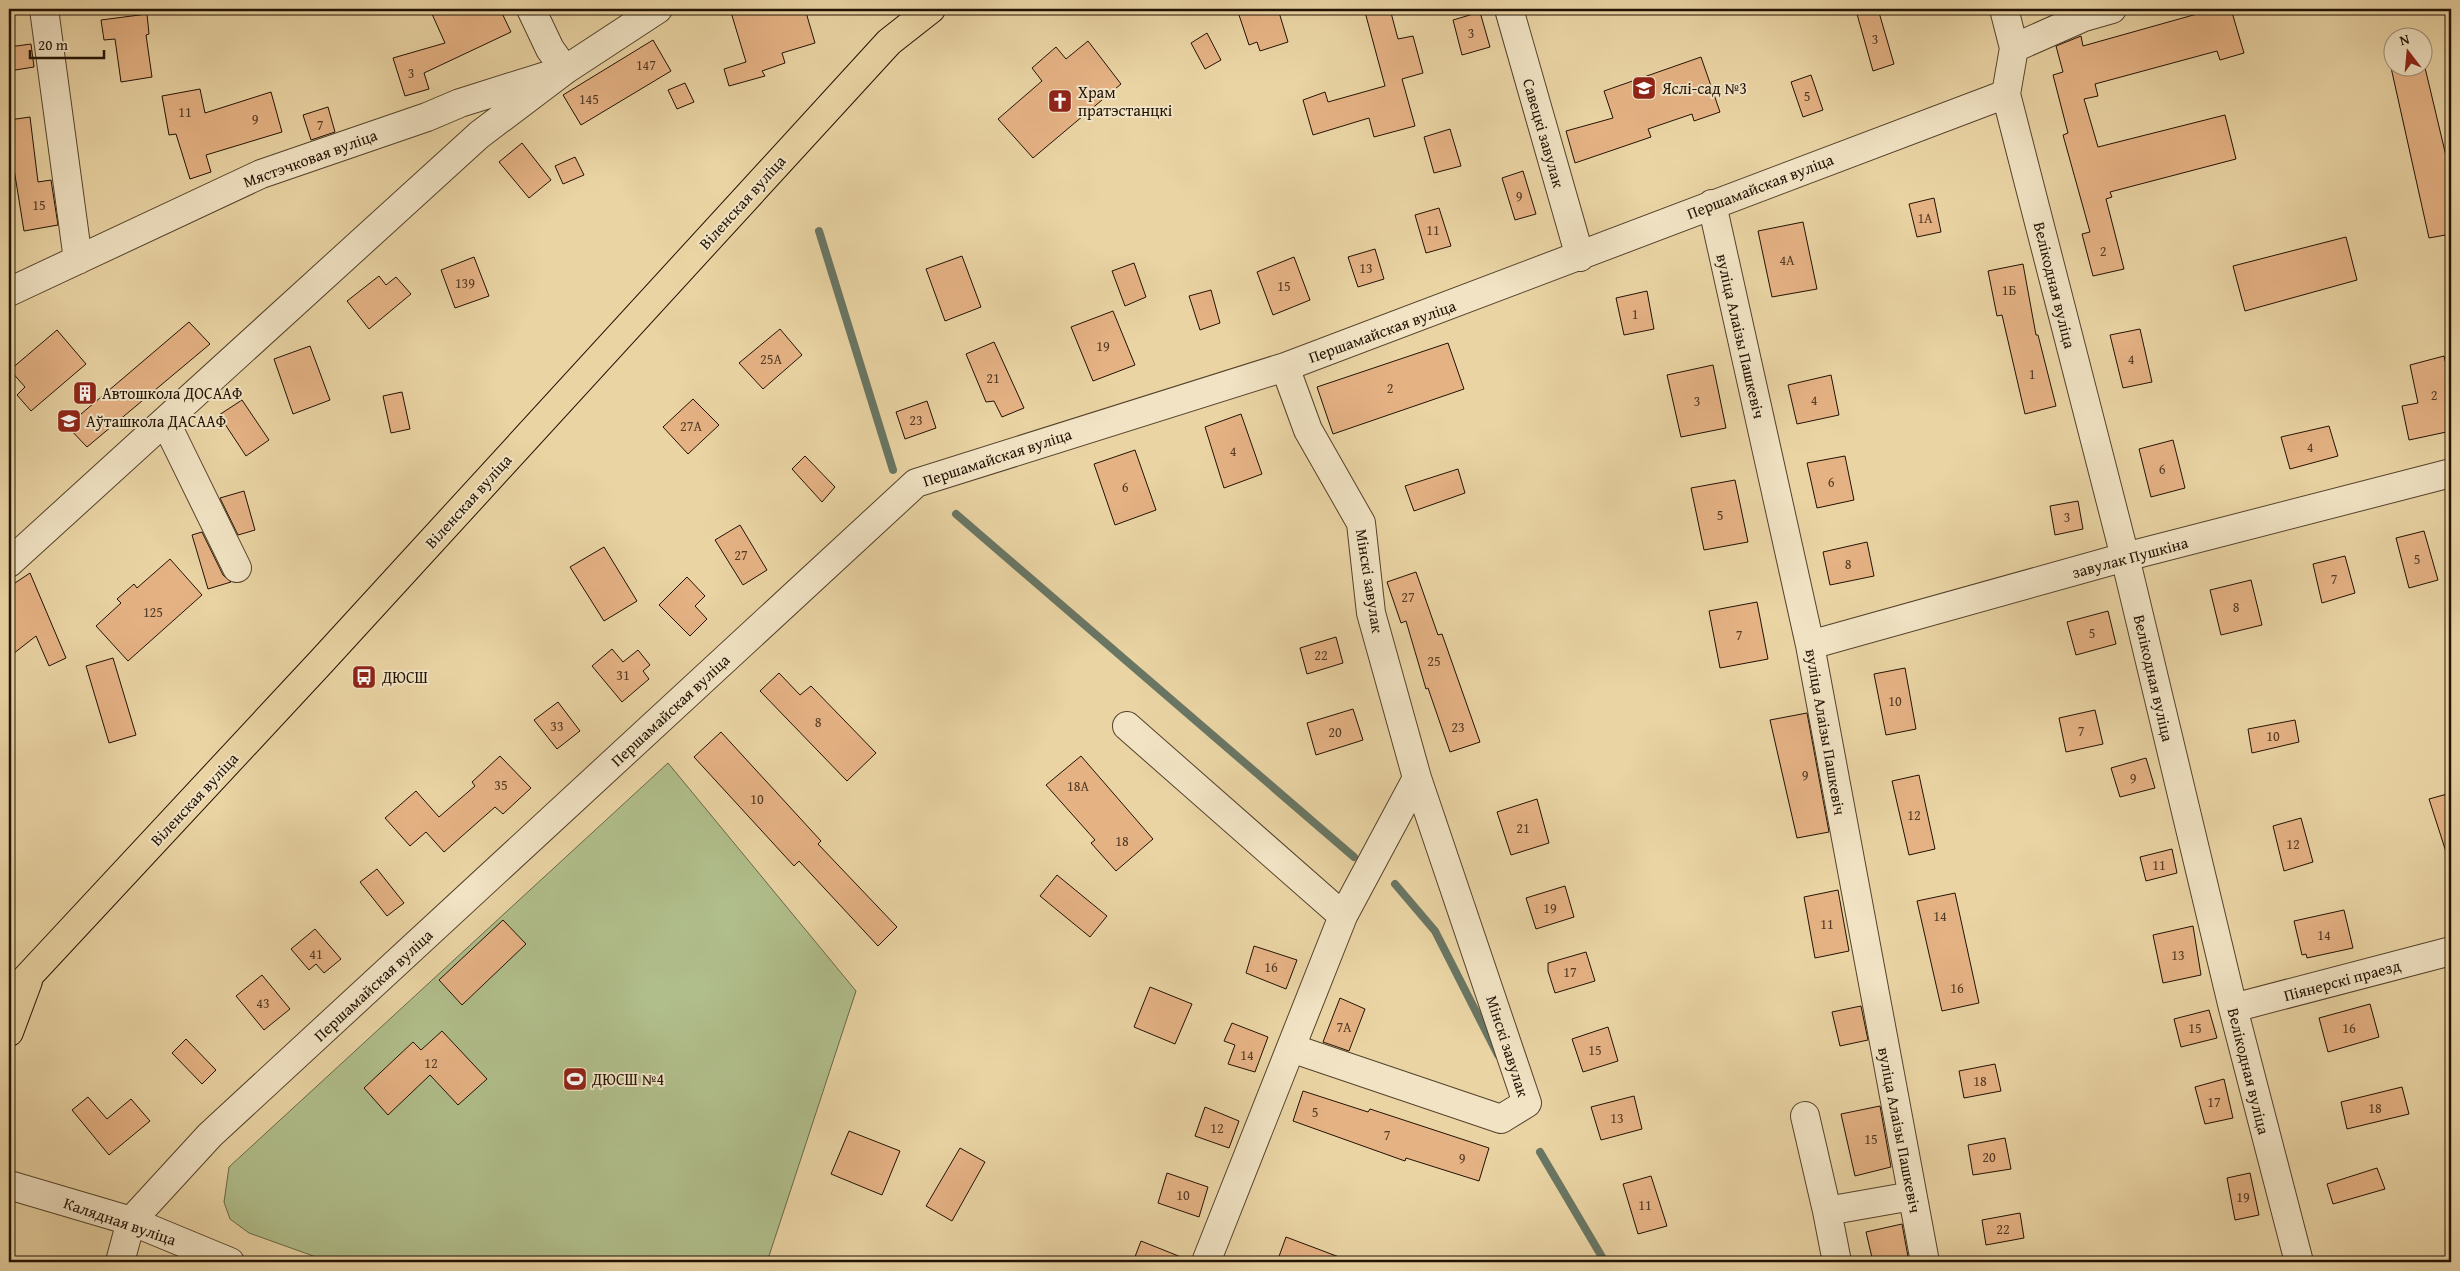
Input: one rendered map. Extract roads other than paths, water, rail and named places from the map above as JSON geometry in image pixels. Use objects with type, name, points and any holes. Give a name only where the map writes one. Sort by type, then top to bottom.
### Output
[{"type":"main road","name":"Віленская вуліца","points":[[9,997],[20,978],[320,663],[889,42],[931,9]]},
{"type":"main road","points":[[9,1032],[20,978]]},
{"type":"street","points":[[44,9],[78,260]]},
{"type":"street","points":[[531,9],[550,49],[565,70]]},
{"type":"street","points":[[9,563],[478,135],[565,70],[658,9]]},
{"type":"street","name":"Савецкі завулак","points":[[1509,9],[1580,257]]},
{"type":"street","points":[[2004,9],[2014,48],[2006,94]]},
{"type":"street","points":[[2014,48],[2084,17],[2112,9]]},
{"type":"street","name":"Мястэчковая вуліца","points":[[9,292],[261,174],[427,117],[460,103],[565,70]]},
{"type":"street","name":"Першамайская вуліца","points":[[132,1221],[210,1135],[916,483],[1285,367],[1580,257],[1712,204],[2006,94]]},
{"type":"street","name":"Велікодная вуліца","points":[[2006,94],[2125,557],[2233,1008],[2299,1262]]},
{"type":"street","points":[[460,103],[475,116],[478,135]]},
{"type":"street","name":"вуліца Алаізы Пашкевіч","points":[[1712,204],[1810,645],[1925,1262]]},
{"type":"street","name":"Мінскі завулак","points":[[1285,367],[1308,430],[1361,523],[1371,613],[1417,778],[1527,1103],[1502,1120],[1291,1048]]},
{"type":"street","points":[[165,421],[237,568]]},
{"type":"street","name":"завулак Пушкіна","points":[[1810,645],[2125,557],[2451,473]]},
{"type":"street","points":[[1127,726],[1343,916]]},
{"type":"street","points":[[1206,1262],[1343,916],[1417,778]]},
{"type":"street","name":"Піянерскі праезд","points":[[2233,1008],[2451,951]]},
{"type":"street","points":[[1805,1116],[1837,1262]]},
{"type":"street","name":"Калядная вуліца","points":[[9,1185],[132,1221],[230,1262]]},
{"type":"street","points":[[1826,1211],[1912,1196]]},
{"type":"street","points":[[120,1262],[132,1221]]},
{"type":"waterway","points":[[819,231],[893,470]]},
{"type":"waterway","points":[[956,514],[1354,857]]},
{"type":"waterway","points":[[1395,884],[1435,931],[1498,1055]]},
{"type":"waterway","points":[[1540,1152],[1605,1262]]},
{"type":"place","name":"Яслі-сад №3","points":[[1644,88]]},
{"type":"place","name":"Храм пратэстанцкі","points":[[1060,101]]},
{"type":"place","name":"Автошкола ДОСААФ","points":[[85,393]]},
{"type":"place","name":"Аўташкола ДАСААФ","points":[[69,421]]},
{"type":"place","name":"ДЮСШ","points":[[364,677]]},
{"type":"place","name":"ДЮСШ №4","points":[[575,1079]]}]
